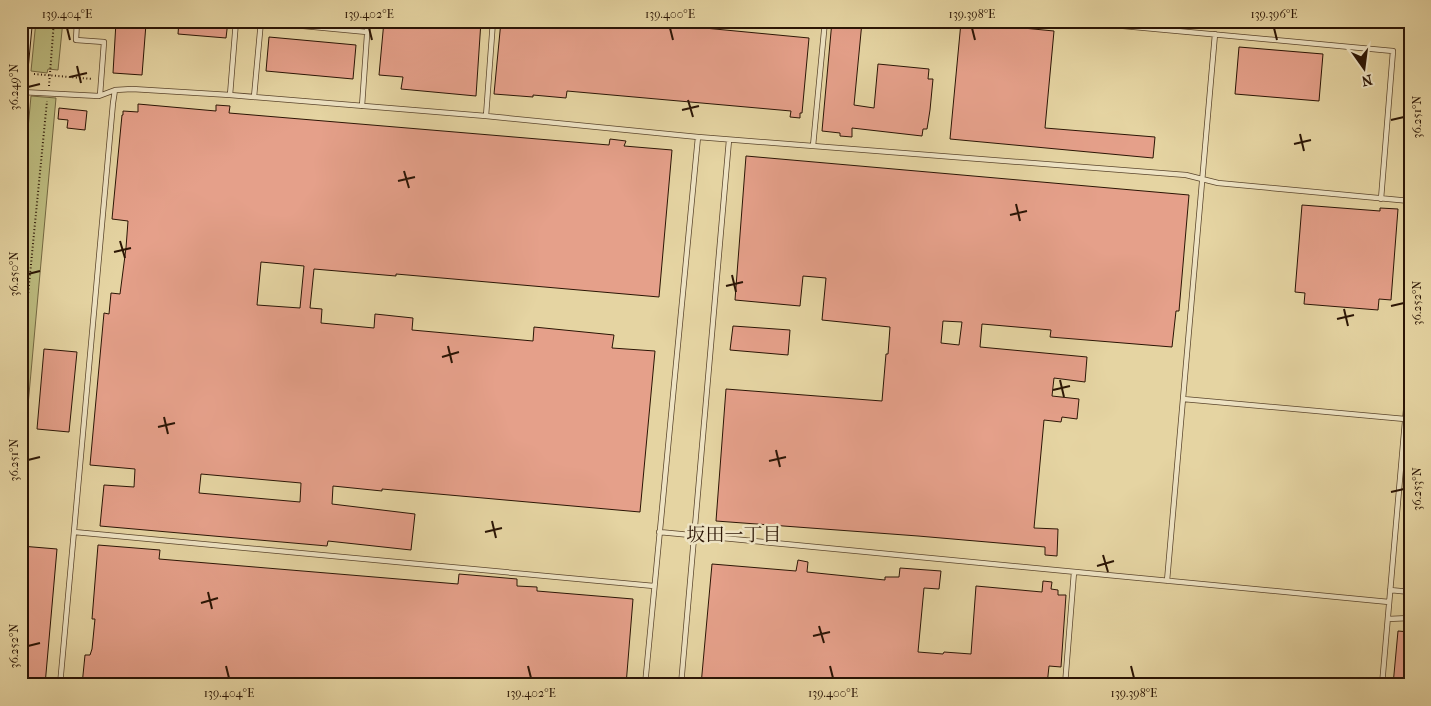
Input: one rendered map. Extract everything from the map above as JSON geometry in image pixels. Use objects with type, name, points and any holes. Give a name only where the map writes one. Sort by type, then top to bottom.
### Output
[{"type":"street","points":[[21,64],[25,21]]},
{"type":"lane","points":[[77,21],[76,40],[104,42],[100,95]]},
{"type":"lane","points":[[230,95],[236,21]]},
{"type":"lane","points":[[362,106],[368,21]]},
{"type":"lane","points":[[486,116],[493,21]]},
{"type":"lane","points":[[813,146],[825,21]]},
{"type":"lane","points":[[1069,21],[1393,51],[1381,199]]},
{"type":"lane","points":[[254,97],[261,22],[367,32]]},
{"type":"lane","points":[[1167,580],[1215,34]]},
{"type":"lane","points":[[21,92],[100,95],[115,90],[132,89],[230,95],[486,116],[698,138],[1186,175],[1218,183],[1410,202]]},
{"type":"lane","points":[[60,685],[115,90]]},
{"type":"lane","points":[[645,685],[698,138]]},
{"type":"lane","points":[[681,685],[729,140]]},
{"type":"lane","points":[[1382,685],[1410,364]]},
{"type":"lane","points":[[1183,399],[1405,419]]},
{"type":"lane","points":[[74,532],[654,586]]},
{"type":"lane","points":[[659,532],[1389,602]]},
{"type":"lane","points":[[1065,685],[1074,572]]},
{"type":"lane","points":[[1390,590],[1410,592]]},
{"type":"lane","points":[[1388,619],[1410,618]]},
{"type":"path","points":[[49,87],[54,21]]},
{"type":"path","points":[[34,74],[96,80]]},
{"type":"path","points":[[21,366],[48,98]]},
{"type":"shaded area","points":[[36,21],[63,21],[58,70],[48,69],[47,73],[31,71]]},
{"type":"shaded area","points":[[31,96],[56,98],[21,482],[21,205]]},
{"type":"building","points":[[179,21],[228,21],[226,38],[178,34]]},
{"type":"building","points":[[384,21],[426,21],[456,24],[456,21],[481,21],[476,96],[401,89],[403,77],[379,75]]},
{"type":"building","points":[[501,21],[631,21],[809,38],[802,113],[800,113],[800,118],[790,117],[791,111],[567,91],[566,98],[494,94]]},
{"type":"building","points":[[832,21],[862,22],[854,105],[874,108],[878,64],[929,69],[928,79],[933,79],[930,110],[927,129],[923,129],[922,136],[852,128],[852,137],[840,136],[840,133],[822,131]]},
{"type":"building","points":[[116,22],[146,24],[142,75],[113,73]]},
{"type":"building","points":[[961,22],[1054,31],[1045,128],[1155,137],[1153,158],[950,139]]},
{"type":"building","points":[[269,37],[356,45],[353,79],[266,71]]},
{"type":"building","points":[[1239,47],[1323,54],[1319,101],[1235,94]]},
{"type":"building","points":[[138,104],[216,111],[216,105],[230,106],[229,113],[609,145],[610,139],[626,141],[624,146],[672,150],[659,297],[396,274],[396,276],[314,269],[310,308],[322,309],[321,323],[374,328],[375,314],[413,318],[412,330],[533,341],[534,327],[614,335],[612,348],[655,351],[640,512],[333,486],[332,504],[415,514],[411,550],[328,541],[327,546],[100,526],[104,485],[134,487],[135,469],[90,465],[104,313],[109,314],[111,293],[120,294],[126,248],[128,221],[112,219],[122,115],[123,111],[138,112]],"holes":[[[261,262],[304,266],[300,308],[257,305]],[[201,474],[301,483],[300,502],[199,493]]]},
{"type":"building","points":[[59,108],[87,111],[85,130],[67,128],[68,120],[58,119]]},
{"type":"building","points":[[746,156],[1189,195],[1179,311],[1176,311],[1172,347],[1050,337],[1051,330],[982,324],[980,347],[1087,357],[1085,382],[1054,378],[1052,396],[1079,399],[1077,419],[1062,417],[1061,422],[1044,420],[1034,528],[1058,529],[1057,556],[1045,555],[1045,547],[716,521],[726,389],[882,401],[886,354],[888,354],[890,327],[822,320],[826,278],[803,276],[800,306],[735,300]],"holes":[[[943,321],[962,322],[959,345],[941,343]]]},
{"type":"building","points":[[1302,205],[1380,211],[1380,208],[1398,209],[1391,300],[1379,299],[1378,310],[1304,304],[1305,293],[1295,292]]},
{"type":"building","points":[[733,326],[790,330],[788,355],[730,350]]},
{"type":"building","points":[[44,349],[77,352],[69,432],[37,429]]},
{"type":"building","points":[[98,545],[160,550],[159,559],[458,584],[459,574],[517,579],[517,586],[537,587],[537,591],[633,599],[626,685],[82,685],[85,655],[90,655],[92,649],[95,619],[92,619]]},
{"type":"building","points":[[21,546],[57,549],[45,685],[21,685]]},
{"type":"building","points":[[798,560],[808,562],[807,572],[885,580],[885,577],[899,577],[900,568],[941,571],[939,589],[924,588],[918,652],[971,654],[976,586],[1042,592],[1043,581],[1052,582],[1051,589],[1058,590],[1058,595],[1066,595],[1061,667],[1049,666],[1047,685],[701,685],[712,564],[796,571]]},
{"type":"building","points":[[1398,631],[1410,632],[1410,685],[1393,685]]},
{"type":"district","name":"坂田一丁目","points":[[734,534]]}]
